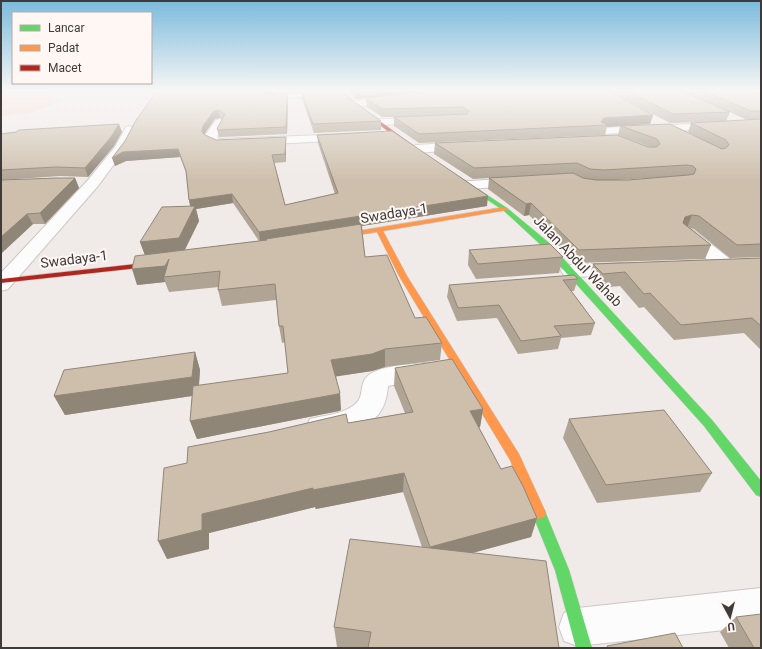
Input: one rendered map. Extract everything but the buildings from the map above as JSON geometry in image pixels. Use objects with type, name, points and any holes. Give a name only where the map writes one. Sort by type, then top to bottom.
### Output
[{"type":"street","points":[[378,120],[429,158]]},
{"type":"street","points":[[380,122],[425,120]]},
{"type":"street","points":[[653,120],[689,140]]},
{"type":"street","points":[[738,120],[761,130]]},
{"type":"street","points":[[220,122],[212,134],[211,140],[218,143],[358,136]]},
{"type":"street","points":[[624,141],[616,139],[567,137],[761,124]]},
{"type":"street","points":[[2,282],[93,183],[120,148],[130,129]]},
{"type":"street","points":[[380,134],[395,134]]},
{"type":"street","points":[[416,149],[480,146]]},
{"type":"street","name":"Jalan Abdul Wahab","points":[[452,174],[505,209],[545,244],[568,277],[708,423],[761,490]]},
{"type":"street","points":[[468,185],[536,181]]},
{"type":"street","points":[[73,182],[93,183]]},
{"type":"street","name":"Swadaya-1","points":[[325,238],[505,209]]},
{"type":"street","points":[[379,229],[403,276],[515,458],[562,570],[581,638],[761,607]]},
{"type":"street","points":[[687,234],[727,266]]},
{"type":"street","name":"Swadaya-1","points":[[2,282],[171,262]]},
{"type":"street","points":[[703,266],[747,264]]},
{"type":"street","points":[[568,277],[641,268]]},
{"type":"street","points":[[296,433],[350,420],[364,412],[371,404],[376,382],[385,377],[458,367]]},
{"type":"traffic: fast","points":[[462,181],[505,209],[545,244],[708,423],[761,491]]},
{"type":"traffic: fast","points":[[539,513],[562,570],[584,648]]},
{"type":"traffic: slow","points":[[333,237],[505,209]]},
{"type":"traffic: slow","points":[[379,229],[403,276],[515,458],[539,513]]},
{"type":"traffic: jam","points":[[376,120],[415,149]]},
{"type":"traffic: jam","points":[[1,281],[163,263]]}]
